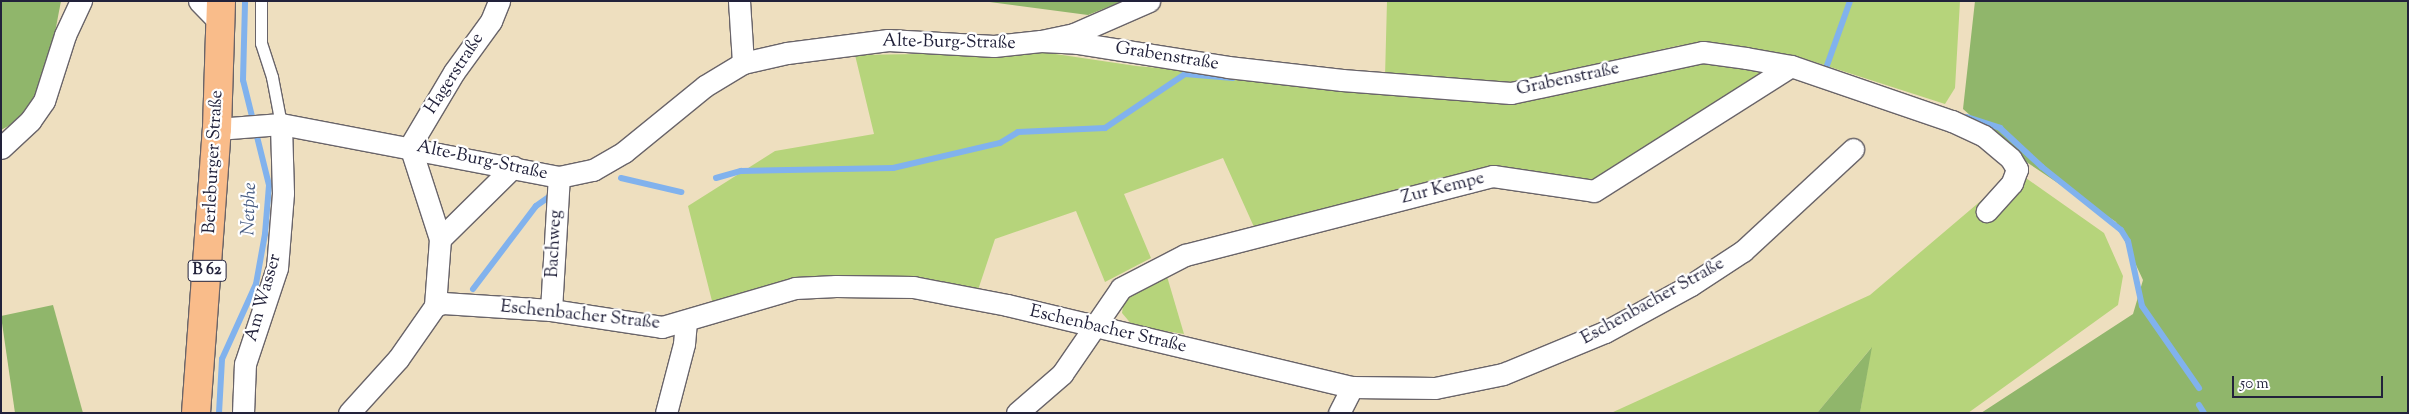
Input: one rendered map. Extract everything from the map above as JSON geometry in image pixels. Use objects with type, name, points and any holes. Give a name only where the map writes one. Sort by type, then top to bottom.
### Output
[{"type":"main road","name":"Berleburger Straße","points":[[196,413],[228,129],[220,12]]},
{"type":"street","points":[[1,148],[30,121],[44,101],[65,36],[81,1]]},
{"type":"street","points":[[199,1],[220,12]]},
{"type":"street","name":"Hagerstraße","points":[[410,146],[454,72],[491,21],[499,1]]},
{"type":"street","points":[[739,1],[743,63]]},
{"type":"street","name":"Alte-Burg-Straße","points":[[228,129],[274,124],[410,146],[559,177],[593,170],[624,152],[705,86],[743,63],[787,53],[888,40],[994,46],[1040,42],[1074,34],[1150,1]]},
{"type":"street","name":"Grabenstraße","points":[[1040,42],[1078,43],[1228,66],[1342,80],[1511,93],[1703,52],[1791,66],[1952,121],[1984,136],[2011,159],[2017,170],[2012,183],[1987,211]]},
{"type":"street","name":"Zur Kempe","points":[[1017,413],[1062,374],[1121,288],[1185,255],[1283,228],[1493,176],[1594,191],[1791,66]]},
{"type":"street","name":"Am Wasser","points":[[243,413],[245,364],[277,268],[283,193],[274,124]]},
{"type":"street","points":[[349,413],[398,359],[434,306],[440,239],[410,146]]},
{"type":"street","name":"Eschenbacher Straße","points":[[434,306],[456,303],[551,310],[642,326],[662,327],[686,322],[795,288],[846,286],[913,287],[1007,305],[1093,328],[1352,387],[1445,386],[1504,374],[1605,332],[1691,285],[1744,251],[1853,149]]},
{"type":"street","points":[[440,239],[513,167]]},
{"type":"street","name":"Bachweg","points":[[551,310],[559,177]]},
{"type":"street","points":[[666,413],[681,361],[686,322]]},
{"type":"street","points":[[1339,413],[1352,387]]},
{"type":"lane","points":[[260,1],[260,44],[272,77],[274,124]]},
{"type":"green space","points":[[1,1],[61,1],[44,90],[23,118],[1,130]]},
{"type":"green space","points":[[982,1],[1123,1],[1088,15]]},
{"type":"green space","points":[[1387,1],[1960,1],[1955,88],[1945,104],[1796,56],[1727,44],[1681,45],[1501,86],[1385,77]]},
{"type":"green space","points":[[1975,1],[2408,1],[2408,413],[1981,413],[2133,314],[2143,280],[2116,222],[2016,155],[1963,109]]},
{"type":"green space","points":[[1042,52],[1136,66],[1509,99],[1705,57],[1778,69],[1594,184],[1491,166],[1254,227],[1223,158],[1124,194],[1151,258],[1105,282],[1076,211],[995,239],[978,290],[915,281],[713,305],[688,206],[775,151],[874,134],[855,55]]},
{"type":"green space","points":[[2016,171],[2104,233],[2123,276],[2118,305],[1968,413],[1860,413],[1871,348],[1817,413],[1611,413],[1870,295]]},
{"type":"green space","points":[[1166,273],[1184,334],[1133,326],[1122,313],[1125,292]]},
{"type":"green space","points":[[53,305],[83,413],[15,413],[1,316]]},
{"type":"green space","points":[[1872,347],[1860,413],[1817,413]]},
{"type":"waterway","name":"Netphe","points":[[219,413],[222,359],[256,284],[265,234],[269,185],[243,80],[245,1]]},
{"type":"waterway","points":[[1825,71],[1850,1]]},
{"type":"waterway","points":[[716,178],[741,171],[893,168],[1000,143],[1018,132],[1105,128],[1185,74],[1233,78]]},
{"type":"waterway","points":[[1967,117],[2000,128],[2042,167],[2121,230],[2128,241],[2142,306],[2199,388]]},
{"type":"waterway","points":[[621,178],[681,192]]},
{"type":"waterway","points":[[473,289],[536,206],[549,197]]},
{"type":"waterway","points":[[2199,405],[2204,413]]}]
